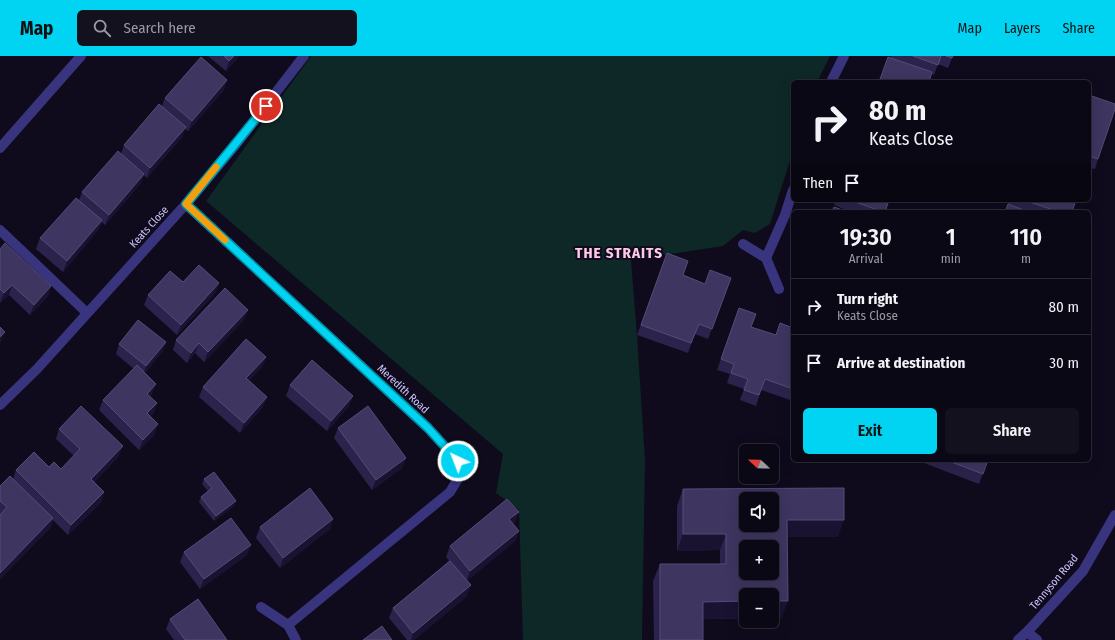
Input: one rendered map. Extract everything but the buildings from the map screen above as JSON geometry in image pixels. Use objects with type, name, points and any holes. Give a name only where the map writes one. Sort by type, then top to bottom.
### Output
[{"type":"street","points":[[0,148],[81,56]]},
{"type":"street","name":"Keats Close","points":[[0,405],[37,369],[186,204],[304,56]]},
{"type":"street","points":[[832,80],[844,56]]},
{"type":"street","points":[[766,258],[785,215],[791,196]]},
{"type":"street","name":"Meredith Road","points":[[186,204],[422,423],[458,461],[459,477],[450,492],[288,625]]},
{"type":"street","points":[[0,230],[87,313]]},
{"type":"street","points":[[742,244],[766,258],[779,289]]},
{"type":"street","name":"Tennyson Road","points":[[1018,640],[1083,571],[1115,515]]},
{"type":"street","points":[[261,607],[288,625],[296,640]]},
{"type":"street","points":[[1027,632],[1037,640]]},
{"type":"green space","points":[[311,56],[830,56],[818,80],[791,80],[791,157],[770,224],[755,233],[743,230],[723,246],[631,260],[645,461],[642,640],[523,640],[519,510],[496,493],[503,454],[206,201]]},
{"type":"slow traffic","points":[[216,167],[186,204],[225,240]]},
{"type":"district","name":"THE STRAITS","points":[[619,253]]},
{"type":"route","points":[[266,106],[186,204],[428,428],[458,461]]}]
